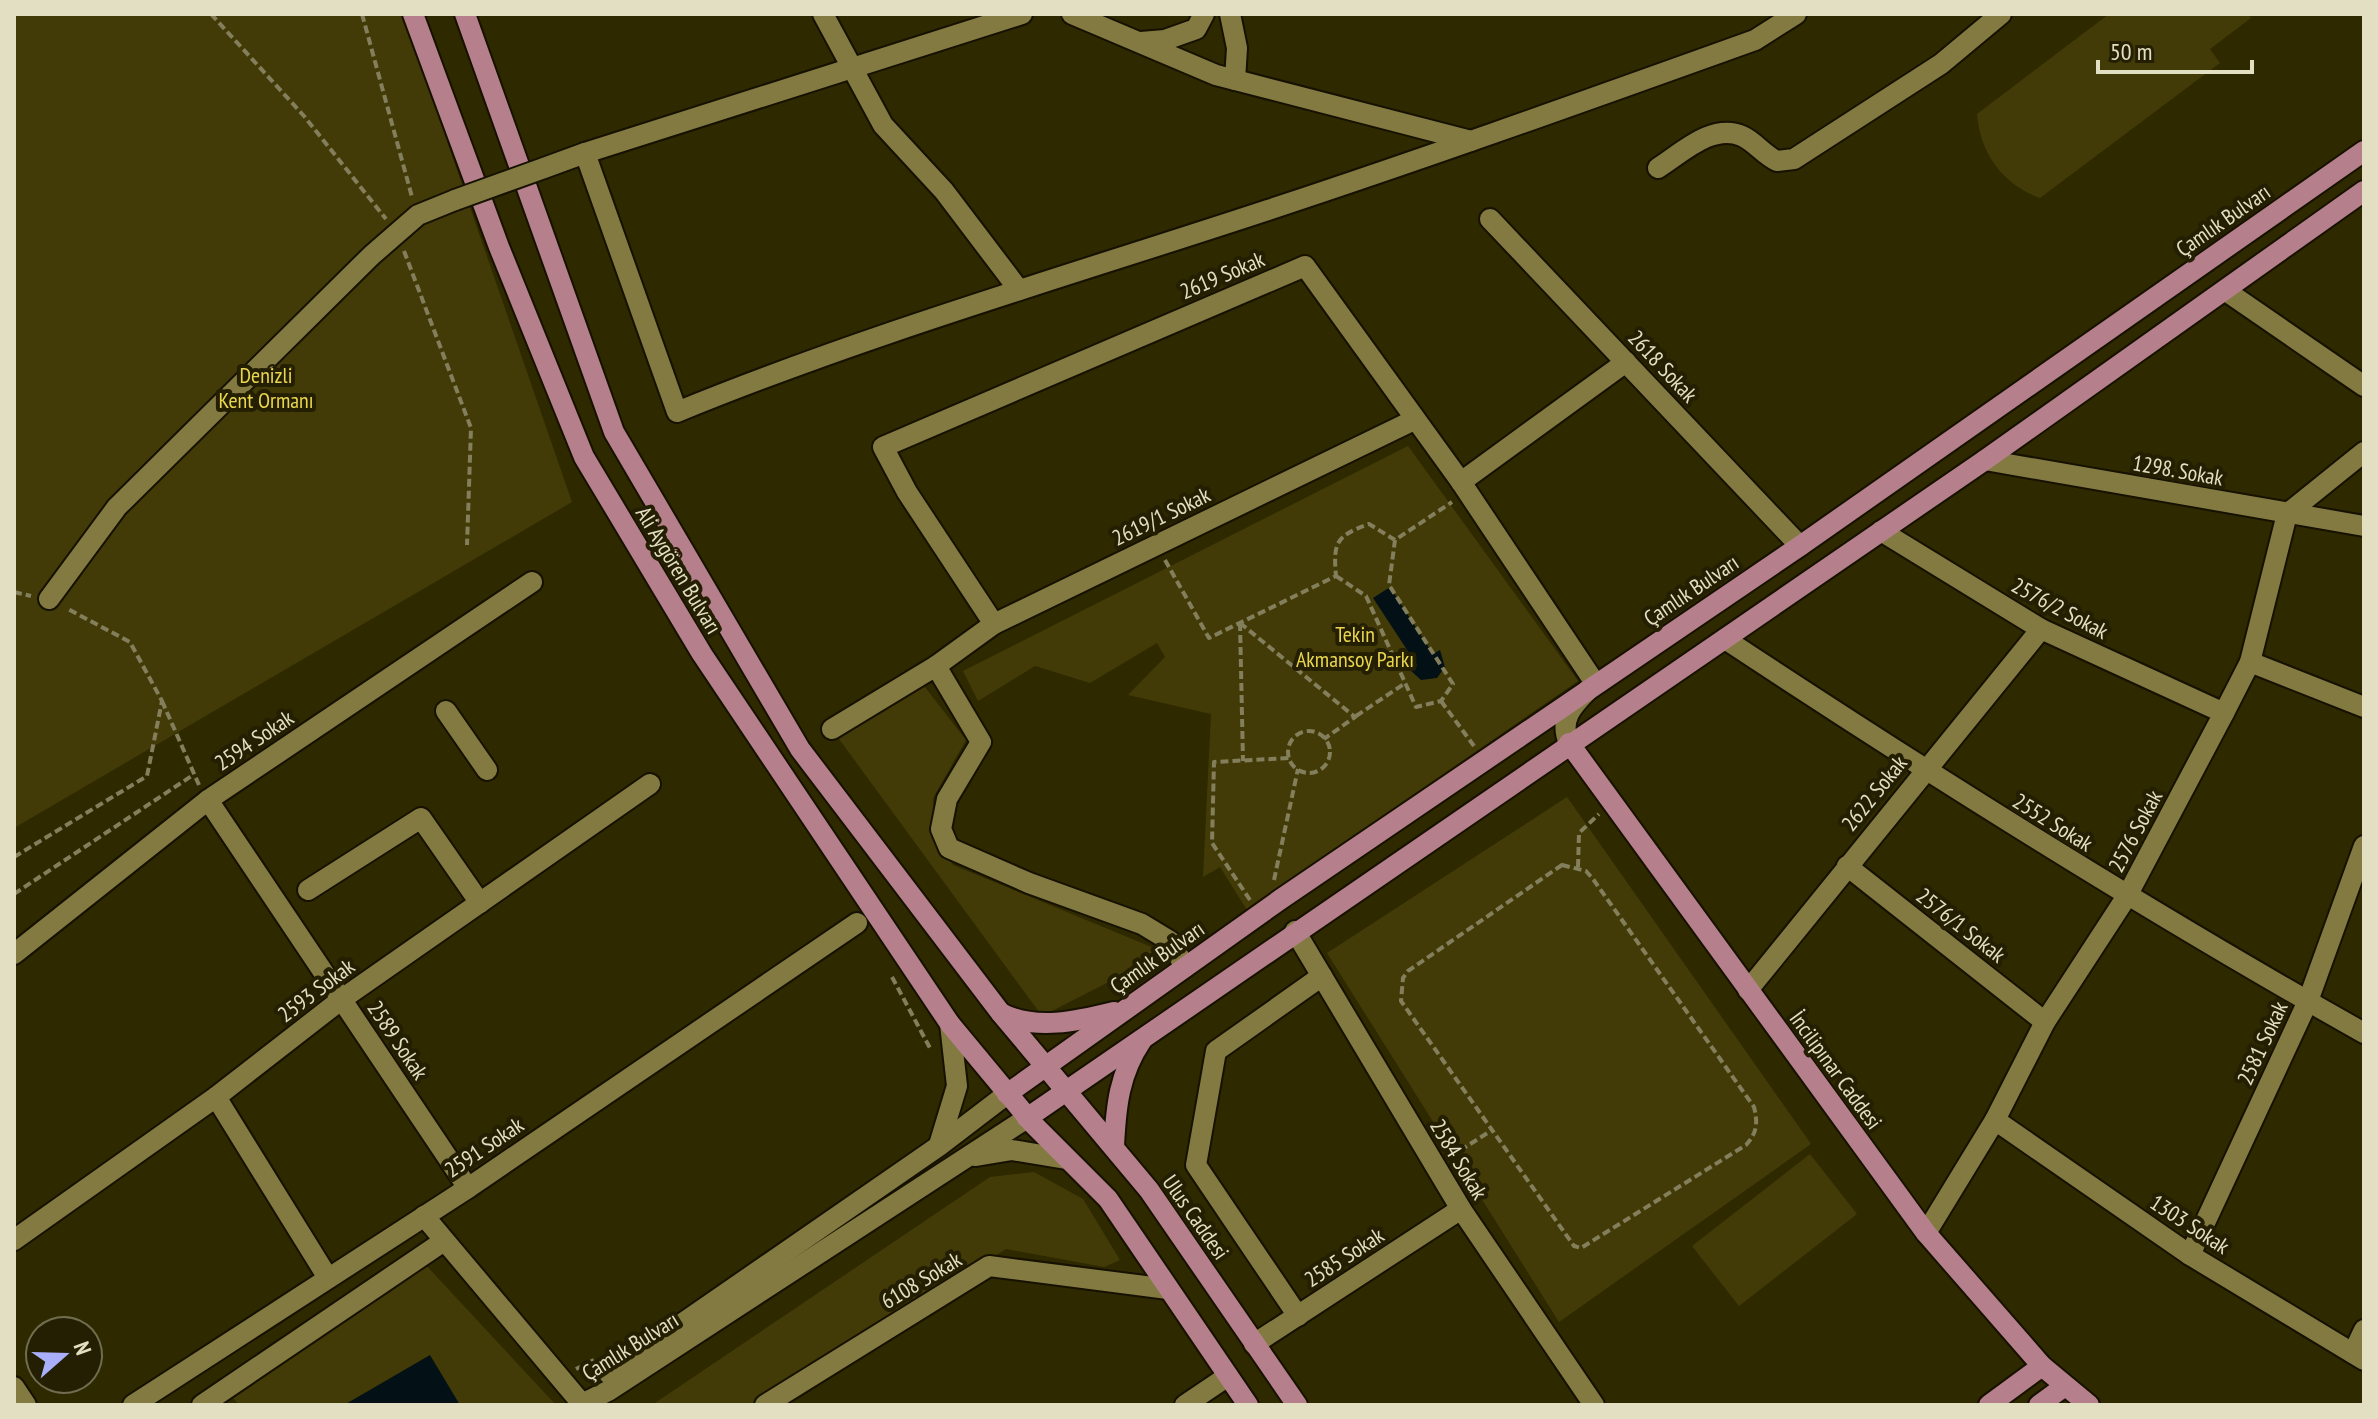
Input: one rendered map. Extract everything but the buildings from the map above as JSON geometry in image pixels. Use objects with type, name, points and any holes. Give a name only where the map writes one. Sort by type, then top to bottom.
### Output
[{"type":"main road","name":"Ali Aygören Bulvarı","points":[[413,14],[499,247],[584,457],[702,654],[871,912],[950,1024],[1007,1094]]},
{"type":"main road","name":"Ali Aygören Bulvarı","points":[[465,14],[614,432],[800,749],[1043,1065]]},
{"type":"main road","name":"Çamlık Bulvarı","points":[[1007,1094],[1043,1065],[1260,914],[1800,546],[2364,151]]},
{"type":"main road","points":[[1027,1118],[1295,931],[1985,460],[2364,191]]},
{"type":"main road","points":[[1588,768],[1585,751],[1591,729]]},
{"type":"main road","name":"İncilipınar Caddesi","points":[[1569,743],[1926,1233],[2042,1366],[2089,1405]]},
{"type":"main road","points":[[1000,1012],[1026,1023],[1058,1022],[1126,1009]]},
{"type":"main road","points":[[1114,1146],[1117,1092],[1128,1061],[1148,1032]]},
{"type":"main road","name":"Ulus Caddesi","points":[[1043,1065],[1149,1190],[1297,1405]]},
{"type":"main road","points":[[1007,1094],[1066,1159],[1108,1199],[1248,1405]]},
{"type":"main road","points":[[1989,1405],[2042,1366]]},
{"type":"main road","points":[[2039,1405],[2065,1386]]},
{"type":"street","points":[[823,14],[883,125],[944,191],[1019,290]]},
{"type":"street","points":[[49,599],[117,507],[396,232],[418,215],[585,153],[1022,14]]},
{"type":"street","points":[[1072,14],[1137,43],[1235,80],[1471,141]]},
{"type":"street","points":[[1137,43],[1165,40],[1196,29],[1204,14]]},
{"type":"street","points":[[1230,14],[1237,48],[1235,80]]},
{"type":"street","points":[[585,153],[677,412],[758,378],[1471,141],[1755,40],[1796,14]]},
{"type":"street","points":[[1658,168],[1712,134],[1729,133],[1744,137],[1777,161],[1794,159],[1941,64],[2001,14]]},
{"type":"street","name":"2618 Sokak","points":[[1490,219],[1800,546]]},
{"type":"street","name":"2619 Sokak","points":[[994,624],[907,492],[883,447],[1305,266],[1464,487],[1595,683]]},
{"type":"street","points":[[2226,291],[2364,386]]},
{"type":"street","points":[[1464,487],[1626,362]]},
{"type":"street","name":"2619/1 Sokak","points":[[832,729],[936,666],[994,624],[1414,420]]},
{"type":"street","points":[[2287,514],[2364,452]]},
{"type":"street","name":"1298. Sokak","points":[[1985,460],[2364,526]]},
{"type":"street","name":"2576 Sokak","points":[[1926,1233],[1995,1120],[2045,1022],[2127,896],[2250,662],[2287,514]]},
{"type":"street","name":"2576/2 Sokak","points":[[1881,531],[2041,629],[2224,713]]},
{"type":"street","name":"2594 Sokak","points":[[14,954],[208,800],[532,582]]},
{"type":"street","name":"2622 Sokak","points":[[1748,990],[2041,629]]},
{"type":"street","name":"2552 Sokak","points":[[1725,639],[1924,770],[2127,896],[2364,1033]]},
{"type":"street","points":[[2250,662],[2364,707]]},
{"type":"street","points":[[936,666],[981,742],[947,799],[941,829],[949,848],[1029,883],[1142,924],[1170,941],[1185,967]]},
{"type":"street","points":[[1569,743],[1564,730],[1565,719],[1595,683]]},
{"type":"street","points":[[446,711],[487,770]]},
{"type":"street","name":"2593 Sokak","points":[[14,1240],[216,1097],[342,999],[650,784]]},
{"type":"street","name":"2589 Sokak","points":[[208,800],[468,1188]]},
{"type":"street","points":[[308,890],[421,818],[480,903]]},
{"type":"street","name":"2581 Sokak","points":[[2190,1255],[2308,1001],[2364,846]]},
{"type":"street","name":"2576/1 Sokak","points":[[1847,866],[2045,1022]]},
{"type":"street","name":"2591 Sokak","points":[[133,1405],[468,1188],[857,923]]},
{"type":"street","name":"2584 Sokak","points":[[1295,931],[1461,1209],[1594,1405]]},
{"type":"street","points":[[1298,1316],[1196,1165],[1216,1051],[1322,976]]},
{"type":"street","points":[[939,1146],[957,1086],[950,1024]]},
{"type":"street","points":[[424,1216],[582,1404],[604,1378],[939,1146],[1007,1094]]},
{"type":"street","points":[[216,1097],[328,1278]]},
{"type":"street","name":"Çamlık Bulvarı","points":[[582,1404],[608,1391],[1027,1118]]},
{"type":"street","name":"1303 Sokak","points":[[1995,1120],[2190,1255],[2358,1357]]},
{"type":"street","points":[[964,1159],[1012,1150],[1066,1159]]},
{"type":"street","name":"2585 Sokak","points":[[1254,1344],[1461,1209]]},
{"type":"street","points":[[202,1405],[444,1241]]},
{"type":"street","name":"6108 Sokak","points":[[765,1405],[989,1266],[1168,1289]]},
{"type":"street","points":[[2358,1357],[2364,1330]]},
{"type":"street","points":[[1185,1405],[1228,1376]]},
{"type":"street","points":[[14,1387],[26,1405]]},
{"type":"path","points":[[211,14],[304,116],[396,232],[471,428],[467,545]]},
{"type":"path","points":[[362,14],[418,215]]},
{"type":"path","points":[[1336,576],[1366,596],[1416,707],[1441,701],[1453,684],[1389,585],[1395,540],[1464,487]]},
{"type":"path","points":[[1336,576],[1334,550],[1345,532],[1369,524],[1395,540]]},
{"type":"path","points":[[1156,545],[1209,638],[1336,576]]},
{"type":"path","points":[[49,599],[130,642],[162,701],[193,775],[208,800]]},
{"type":"path","points":[[1240,623],[1355,717]]},
{"type":"path","points":[[1240,623],[1243,761]]},
{"type":"path","points":[[1324,739],[1404,684]]},
{"type":"path","points":[[14,857],[147,776],[162,701]]},
{"type":"path","points":[[1441,701],[1485,760]]},
{"type":"path","points":[[1313,731],[1324,739],[1330,752],[1325,765],[1312,772],[1298,769],[1290,758],[1289,744],[1299,733],[1313,731]]},
{"type":"path","points":[[1260,914],[1212,843],[1214,762],[1290,758]]},
{"type":"path","points":[[1272,887],[1298,769]]},
{"type":"path","points":[[14,894],[193,775]]},
{"type":"path","points":[[1578,867],[1579,833],[1611,801]]},
{"type":"path","points":[[1554,867],[1578,867],[1593,879],[1754,1107],[1754,1136],[1746,1145],[1581,1248],[1574,1246],[1401,1001],[1403,978],[1554,867]]},
{"type":"path","points":[[886,966],[935,1056]]},
{"type":"path","points":[[1435,1166],[1492,1130]]},
{"type":"path","points":[[562,1379],[590,1360],[606,1357]]},
{"type":"green space","name":"Denizli Kent Ormanı","points":[[14,14],[403,14],[572,502],[14,828]]},
{"type":"green space","points":[[2109,14],[2248,14],[2251,18],[2210,49],[2220,63],[2040,198],[2015,185],[1996,166],[1983,142],[1977,114]]},
{"type":"green space","name":"Tekin Akmansoy Parkı","points":[[1408,446],[1578,681],[1247,910],[1220,867],[1203,877],[1211,714],[1128,695],[1165,657],[1157,643],[1090,683],[1035,666],[978,701],[963,671]]},
{"type":"green space","points":[[921,682],[966,740],[933,798],[933,837],[953,865],[1154,948],[1146,963],[1042,1016],[839,739]]},
{"type":"green space","points":[[1567,797],[1811,1144],[1559,1322],[1327,953]]},
{"type":"green space","points":[[1810,1154],[1857,1214],[1739,1306],[1692,1246]]},
{"type":"green space","points":[[1034,1172],[1083,1199],[1120,1260],[1104,1267],[1006,1249],[756,1405],[652,1405],[990,1177]]},
{"type":"green space","points":[[422,1261],[556,1405],[240,1405],[221,1387]]},
{"type":"shaded area","points":[[1390,587],[1433,654],[1440,650],[1445,667],[1437,678],[1421,680],[1410,670],[1417,665],[1373,598]]},
{"type":"shaded area","points":[[430,1355],[460,1405],[344,1405]]}]
